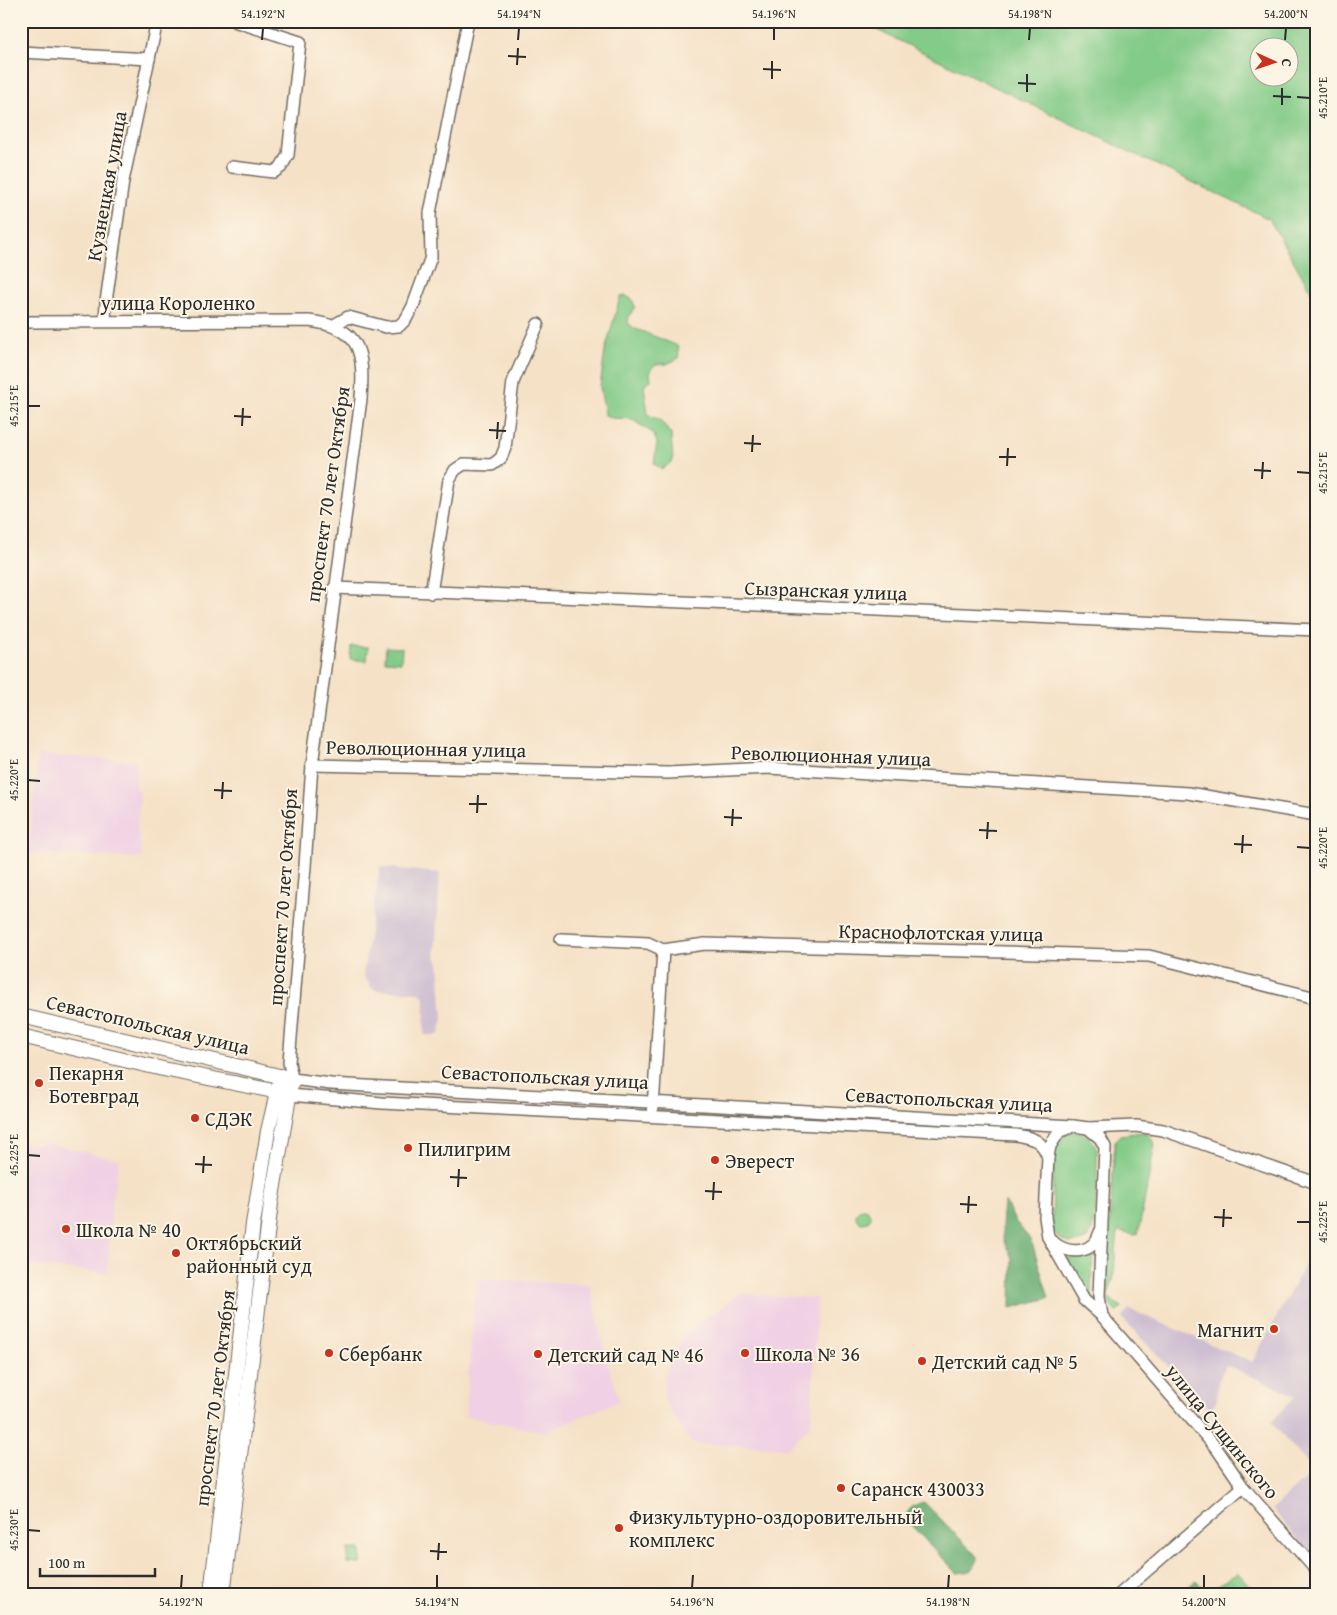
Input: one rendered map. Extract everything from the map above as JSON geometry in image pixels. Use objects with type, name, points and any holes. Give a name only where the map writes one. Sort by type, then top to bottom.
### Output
[{"type":"main road","name":"Севастопольская улица","points":[[21,1016],[286,1077]]},
{"type":"main road","name":"Севастопольская улица","points":[[21,1036],[163,1069],[283,1093]]},
{"type":"main road","name":"проспект 70 лет Октября","points":[[223,1594],[232,1402],[258,1188],[286,1077]]},
{"type":"main road","name":"проспект 70 лет Октября","points":[[210,1594],[247,1403],[283,1093]]},
{"type":"main road","points":[[245,1300],[260,1298]]},
{"type":"main road","points":[[232,1402],[247,1403]]},
{"type":"street","name":"Кузнецкая улица","points":[[105,321],[123,181],[157,21]]},
{"type":"street","points":[[232,167],[274,172],[281,168],[288,155],[300,42],[234,21]]},
{"type":"street","points":[[334,325],[348,317],[386,327],[399,326],[406,319],[413,306],[431,257],[430,213],[468,21]]},
{"type":"street","points":[[21,52],[149,59]]},
{"type":"street","name":"улица Короленко","points":[[21,322],[309,321],[334,325]]},
{"type":"street","points":[[431,593],[449,480],[455,470],[464,464],[492,464],[501,458],[505,448],[513,382],[538,324]]},
{"type":"street","name":"проспект 70 лет Октября","points":[[286,1077],[289,1062],[312,765],[334,588],[345,520],[362,374],[361,355],[354,340],[345,331],[334,325]]},
{"type":"street","name":"Сызранская улица","points":[[334,588],[1316,630]]},
{"type":"street","name":"Революционная улица","points":[[312,765],[668,773],[769,768],[1188,793],[1316,815]]},
{"type":"street","name":"Краснофлотская улица","points":[[562,939],[648,943],[663,950],[705,944],[1149,956],[1316,998]]},
{"type":"street","points":[[652,1116],[663,950]]},
{"type":"street","name":"Севастопольская улица","points":[[286,1077],[331,1084],[653,1101],[1088,1128],[1126,1127]]},
{"type":"street","points":[[439,1106],[440,1090]]},
{"type":"street","points":[[480,1107],[481,1092]]},
{"type":"street","name":"Севастопольская улица","points":[[283,1093],[382,1103],[1016,1135],[1030,1137],[1039,1141],[1048,1157]]},
{"type":"street","points":[[1073,1126],[1059,1132],[1050,1146],[1045,1218],[1048,1237],[1061,1249],[1078,1251],[1087,1249],[1094,1244],[1101,1227]]},
{"type":"street","points":[[1105,1147],[1115,1133],[1126,1127],[1136,1126],[1163,1130],[1316,1183]]},
{"type":"street","points":[[1088,1128],[1100,1138],[1105,1147],[1099,1296],[1102,1316]]},
{"type":"street","name":"улица Сущинского","points":[[1048,1237],[1084,1300],[1102,1316],[1217,1449],[1243,1487],[1316,1570]]},
{"type":"street","points":[[1120,1594],[1243,1487]]},
{"type":"shaded area","points":[[38,755],[137,761],[135,789],[140,790],[137,828],[142,858],[29,853]]},
{"type":"shaded area","points":[[380,867],[440,873],[435,954],[439,963],[443,1018],[439,1035],[424,1035],[425,998],[419,992],[373,990],[363,975]]},
{"type":"shaded area","name":"Школа № 40","points":[[21,1143],[32,1145],[46,1143],[120,1160],[113,1192],[107,1273],[32,1266],[21,1271]]},
{"type":"shaded area","points":[[1307,1261],[1316,1264],[1316,1561],[1272,1509],[1314,1471],[1271,1422],[1296,1396],[1226,1365],[1218,1382],[1217,1401],[1209,1409],[1122,1318],[1129,1309],[1252,1362]]},
{"type":"shaded area","name":"Детский сад № 46","points":[[476,1279],[590,1284],[604,1349],[619,1401],[545,1432],[465,1416]]},
{"type":"shaded area","name":"Школа № 36","points":[[740,1294],[817,1298],[811,1425],[788,1448],[691,1443],[664,1401],[664,1375],[686,1332]]},
{"type":"green space","points":[[858,21],[1316,21],[1316,300],[1269,219]]},
{"type":"green space","points":[[626,296],[632,299],[635,307],[629,316],[628,323],[634,328],[678,346],[679,358],[667,364],[656,364],[650,370],[651,380],[644,385],[648,415],[660,420],[671,434],[673,461],[662,469],[654,464],[657,443],[653,433],[631,419],[612,418],[605,415],[600,387],[605,351],[620,297]]},
{"type":"green space","points":[[351,646],[368,647],[367,661],[350,659]]},
{"type":"green space","points":[[386,647],[402,648],[401,662],[385,661]]},
{"type":"green space","points":[[1071,1131],[1088,1136],[1097,1151],[1095,1208],[1092,1229],[1086,1239],[1075,1243],[1069,1243],[1056,1236],[1052,1222],[1054,1150],[1056,1141]]},
{"type":"green space","points":[[1143,1132],[1149,1135],[1155,1144],[1138,1234],[1118,1231],[1113,1280],[1107,1298],[1122,1307],[1117,1313],[1105,1299],[1115,1141],[1121,1135]]},
{"type":"green space","points":[[1004,1203],[1006,1203],[1015,1221],[1033,1246],[1049,1298],[1011,1308],[1012,1259],[1005,1244],[1003,1234]]},
{"type":"green space","points":[[863,1209],[868,1211],[870,1216],[868,1221],[863,1223],[858,1221],[856,1216],[858,1211]]},
{"type":"green space","points":[[1093,1253],[1091,1286],[1093,1304],[1066,1258],[1077,1258]]},
{"type":"green space","points":[[924,1502],[978,1557],[971,1570],[957,1573],[905,1519],[911,1508]]},
{"type":"green space","points":[[348,1549],[361,1549],[361,1564],[347,1563]]},
{"type":"green space","points":[[1238,1573],[1257,1594],[1210,1594],[1207,1591]]},
{"type":"green space","points":[[1196,1580],[1210,1594],[1181,1594]]},
{"type":"place","name":"Пекарня Ботевград","points":[[39,1083]]},
{"type":"place","name":"СДЭК","points":[[195,1118]]},
{"type":"place","name":"Пилигрим","points":[[408,1148]]},
{"type":"place","name":"Эверест","points":[[715,1160]]},
{"type":"place","name":"Школа № 40","points":[[66,1229]]},
{"type":"place","name":"Октябрьский районный суд","points":[[176,1253]]},
{"type":"place","name":"Магнит","points":[[1274,1329]]},
{"type":"place","name":"Сбербанк","points":[[329,1353]]},
{"type":"place","name":"Школа № 36","points":[[745,1353]]},
{"type":"place","name":"Детский сад № 46","points":[[538,1354]]},
{"type":"place","name":"Детский сад № 5","points":[[922,1361]]},
{"type":"place","name":"Саранск 430033","points":[[841,1488]]},
{"type":"place","name":"Физкультурно-оздоровительный комплекс","points":[[619,1528]]}]
